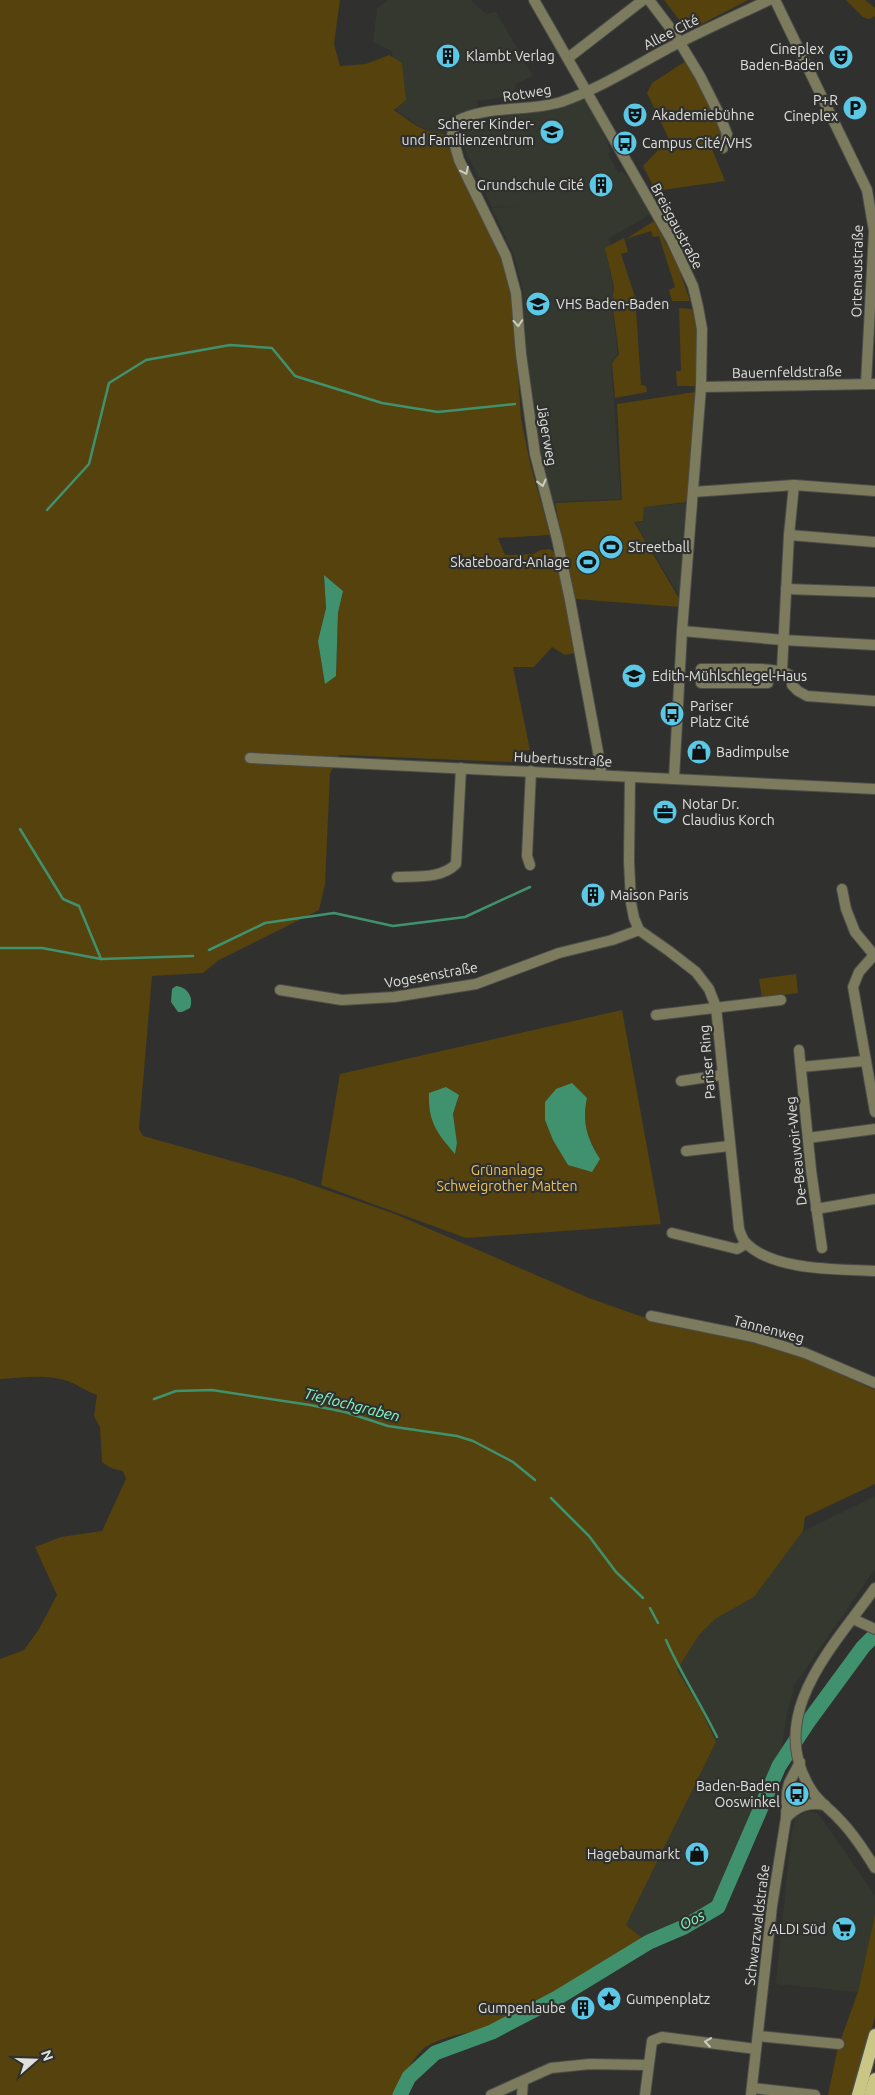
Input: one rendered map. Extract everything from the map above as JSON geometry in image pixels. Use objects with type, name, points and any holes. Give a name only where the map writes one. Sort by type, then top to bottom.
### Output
[{"type":"main road","points":[[858,2095],[875,2035]]},
{"type":"main road","points":[[870,2095],[875,2079]]},
{"type":"street","name":"Breisgaustraße","points":[[534,0],[588,91],[671,240],[692,286],[702,329],[701,387],[682,631],[674,779]]},
{"type":"street","points":[[568,58],[642,0]]},
{"type":"street","points":[[648,0],[680,42],[700,76],[719,114],[726,134],[723,148]]},
{"type":"street","name":"Allee Cité","points":[[588,91],[680,42],[769,0]]},
{"type":"street","name":"Ortenaustraße","points":[[775,0],[867,190],[874,231],[871,384]]},
{"type":"street","name":"Rotweg","points":[[468,115],[560,102],[588,91]]},
{"type":"street","name":"Jägerweg","points":[[468,115],[456,121],[452,135],[459,160],[506,256],[516,293],[520,354],[535,454],[556,539],[581,658],[601,768],[600,775]]},
{"type":"street","name":"Bauernfeldstraße","points":[[701,387],[871,384]]},
{"type":"street","points":[[694,492],[794,485],[875,491]]},
{"type":"street","points":[[794,485],[782,640],[788,677],[798,691],[807,696],[875,701]]},
{"type":"street","points":[[789,535],[875,542]]},
{"type":"street","points":[[786,589],[875,592]]},
{"type":"street","points":[[682,631],[782,640],[875,645]]},
{"type":"street","points":[[768,670],[768,683],[701,684],[701,670],[768,670],[788,677]]},
{"type":"street","name":"Hubertusstraße","points":[[250,758],[875,789]]},
{"type":"street","points":[[397,877],[449,872],[456,864],[461,768]]},
{"type":"street","points":[[530,865],[527,856],[531,771]]},
{"type":"street","points":[[630,777],[630,903],[639,930]]},
{"type":"street","points":[[842,889],[846,909],[855,932],[874,955],[859,972],[853,987],[875,1112]]},
{"type":"street","name":"Vogesenstraße","points":[[280,990],[342,1000],[394,997],[476,984],[559,953],[612,940],[639,930]]},
{"type":"street","name":"Pariser Ring","points":[[639,930],[696,972],[709,989],[716,1007],[738,1229],[746,1244]]},
{"type":"street","points":[[656,1016],[781,1000]]},
{"type":"street","name":"De-Beauvoir-Weg","points":[[799,1050],[822,1248]]},
{"type":"street","points":[[801,1067],[865,1060]]},
{"type":"street","points":[[681,1081],[722,1075]]},
{"type":"street","points":[[808,1138],[875,1130]]},
{"type":"street","points":[[686,1151],[729,1146]]},
{"type":"street","points":[[816,1209],[875,1200]]},
{"type":"street","points":[[672,1233],[737,1249],[746,1244],[780,1261],[820,1268],[875,1271]]},
{"type":"street","name":"Tannenweg","points":[[651,1316],[754,1337],[805,1353],[875,1383]]},
{"type":"street","points":[[875,1588],[810,1680],[800,1704],[796,1726],[799,1758],[808,1783],[825,1805],[848,1829],[875,1868]]},
{"type":"street","points":[[853,1619],[874,1629]]},
{"type":"street","name":"Schwarzwaldstraße","points":[[799,1758],[789,1783],[751,2092],[815,2095]]},
{"type":"street","points":[[786,1818],[801,1806],[814,1803],[825,1805]]},
{"type":"street","points":[[758,2036],[838,2044]]},
{"type":"street","points":[[645,2095],[652,2041],[662,2037],[756,2049]]},
{"type":"street","points":[[491,2095],[551,2068],[590,2064],[648,2065]]},
{"type":"street","points":[[522,2095],[523,2081]]},
{"type":"shaded area","points":[[388,0],[471,0],[486,14],[496,12],[533,76],[516,84],[514,91],[516,95],[477,101],[478,107],[453,116],[447,133],[435,133],[419,126],[396,110],[392,51],[373,42],[377,8]]},
{"type":"shaded area","points":[[582,100],[588,102],[601,127],[611,152],[608,154],[618,173],[622,171],[634,184],[651,214],[608,239],[611,245],[605,248],[613,287],[612,308],[618,354],[611,363],[621,499],[554,502],[545,479],[540,456],[527,376],[523,290],[514,256],[492,208],[527,206],[492,207],[464,147],[465,123],[563,107]]},
{"type":"shaded area","points":[[687,503],[681,599],[635,522],[643,522],[644,507]]},
{"type":"shaded area","points":[[324,575],[343,591],[338,613],[336,676],[325,684],[318,641],[326,608]]},
{"type":"shaded area","points":[[176,986],[186,990],[191,1000],[190,1008],[182,1012],[178,1012],[171,1002],[172,989]]},
{"type":"shaded area","points":[[572,1083],[587,1098],[585,1123],[589,1137],[600,1159],[592,1172],[568,1165],[553,1140],[545,1120],[545,1102],[556,1089]]},
{"type":"shaded area","points":[[446,1087],[459,1095],[453,1114],[457,1143],[455,1154],[443,1140],[432,1120],[430,1112],[429,1093]]},
{"type":"shaded area","points":[[875,1496],[875,1569],[794,1686],[786,1718],[781,1754],[714,1906],[645,1940],[626,1925],[716,1742],[701,1709],[677,1670],[699,1635],[715,1619],[754,1597],[802,1532]]},
{"type":"shaded area","points":[[808,1811],[818,1813],[875,1896],[875,1914],[858,1992],[776,1984],[791,1837],[795,1818]]},
{"type":"green space","points":[[0,0],[340,0],[334,44],[340,66],[366,64],[389,55],[402,63],[406,100],[394,110],[421,128],[452,135],[506,256],[515,333],[521,418],[530,463],[550,535],[498,538],[505,555],[534,554],[540,550],[550,549],[555,553],[575,653],[565,655],[552,647],[534,667],[513,667],[530,750],[514,752],[512,762],[339,755],[330,774],[325,884],[319,910],[219,960],[203,973],[152,976],[139,1129],[143,1136],[292,1178],[395,1214],[589,1298],[640,1316],[755,1343],[797,1355],[875,1390],[875,1484],[805,1517],[803,1531],[754,1597],[715,1619],[699,1635],[677,1670],[701,1709],[716,1742],[626,1925],[645,1940],[551,1998],[512,2018],[427,2046],[413,2061],[393,2095],[0,2095],[0,1659],[24,1650],[39,1629],[57,1595],[35,1547],[61,1537],[102,1531],[126,1479],[123,1471],[111,1468],[102,1462],[100,1427],[94,1416],[97,1395],[73,1383],[57,1378],[0,1379]],"holes":[[[324,575],[343,591],[338,613],[336,676],[318,641],[326,608]]]},
{"type":"green space","points":[[664,0],[748,0],[688,31]]},
{"type":"green space","points":[[846,0],[865,0],[875,8],[875,16],[869,19],[863,17]]},
{"type":"green space","points":[[686,61],[713,110],[722,133],[712,149],[725,181],[656,191],[643,166],[669,139],[647,93],[652,83]]},
{"type":"green space","points":[[654,221],[678,266],[690,301],[672,301],[669,290],[675,287],[659,236],[653,237],[651,231],[626,239]]},
{"type":"green space","points":[[624,238],[628,252],[621,254],[637,303],[612,303],[614,287],[605,248]]},
{"type":"green space","points":[[679,308],[692,309],[697,332],[696,386],[677,386],[676,371],[681,371]]},
{"type":"green space","points":[[613,309],[636,309],[641,385],[646,386],[647,392],[615,398],[612,363],[619,354]]},
{"type":"green space","points":[[695,392],[687,502],[644,507],[643,521],[634,522],[680,600],[680,607],[575,599],[555,503],[622,500],[617,404]]},
{"type":"green space","points":[[796,974],[798,993],[762,998],[759,979]]},
{"type":"green space","name":"Grünanlage Schweigrother Matten","points":[[622,1010],[661,1224],[466,1238],[321,1185],[340,1074]],"holes":[[[446,1087],[458,1100],[453,1114],[457,1143],[455,1153]],[[556,1089],[587,1098],[585,1123],[589,1137],[600,1159]]]},
{"type":"green space","points":[[875,1914],[875,2017],[853,2095],[828,2095],[838,2047],[858,1992]]},
{"type":"waterway","points":[[47,510],[89,464],[109,383],[146,360],[230,345],[272,348],[295,376],[382,403],[438,412],[515,404]]},
{"type":"waterway","points":[[20,829],[63,899],[79,906],[101,959]]},
{"type":"waterway","points":[[209,950],[265,923],[334,913],[393,926],[465,917],[530,887]]},
{"type":"waterway","points":[[0,948],[42,948],[101,959],[193,956]]},
{"type":"waterway","name":"Tieflochgraben","points":[[154,1399],[176,1391],[212,1390],[345,1412],[388,1426],[457,1436],[473,1441],[513,1462],[535,1480]]},
{"type":"waterway","name":"Tieflochgraben","points":[[551,1498],[589,1536],[616,1572],[643,1598]]},
{"type":"waterway","name":"Tieflochgraben","points":[[650,1608],[658,1623]]},
{"type":"waterway","name":"Oos","points":[[400,2095],[409,2077],[435,2053],[492,2032],[557,1998],[649,1942],[684,1927],[718,1907],[779,1766],[808,1722],[863,1647],[875,1635]]},
{"type":"waterway","name":"Tieflochgraben","points":[[666,1640],[717,1737]]},
{"type":"place","name":"Klambt Verlag","points":[[448,56]]},
{"type":"place","name":"Cineplex Baden-Baden","points":[[841,57]]},
{"type":"place","name":"P+R Cineplex","points":[[855,108]]},
{"type":"place","name":"Akademiebühne","points":[[635,115]]},
{"type":"place","name":"Scherer Kinder- und Familienzentrum","points":[[552,132]]},
{"type":"place","name":"Campus Cité/VHS","points":[[625,143]]},
{"type":"place","name":"Grundschule Cité","points":[[601,185]]},
{"type":"place","name":"VHS Baden-Baden","points":[[538,304]]},
{"type":"place","name":"Streetball","points":[[611,547]]},
{"type":"place","name":"Skateboard-Anlage","points":[[588,562]]},
{"type":"place","name":"Edith-Mühlschlegel-Haus","points":[[634,676]]},
{"type":"place","name":"Pariser Platz Cité","points":[[672,714]]},
{"type":"place","name":"Badimpulse","points":[[699,752]]},
{"type":"place","name":"Notar Dr. Claudius Korch","points":[[665,812]]},
{"type":"place","name":"Maison Paris","points":[[593,895]]},
{"type":"place","name":"Baden-Baden Ooswinkel","points":[[797,1794]]},
{"type":"place","name":"Hagebaumarkt","points":[[697,1854]]},
{"type":"place","name":"ALDI Süd","points":[[844,1929]]},
{"type":"place","name":"Gumpenplatz","points":[[609,1999]]},
{"type":"place","name":"Gumpenlaube","points":[[583,2008]]}]
